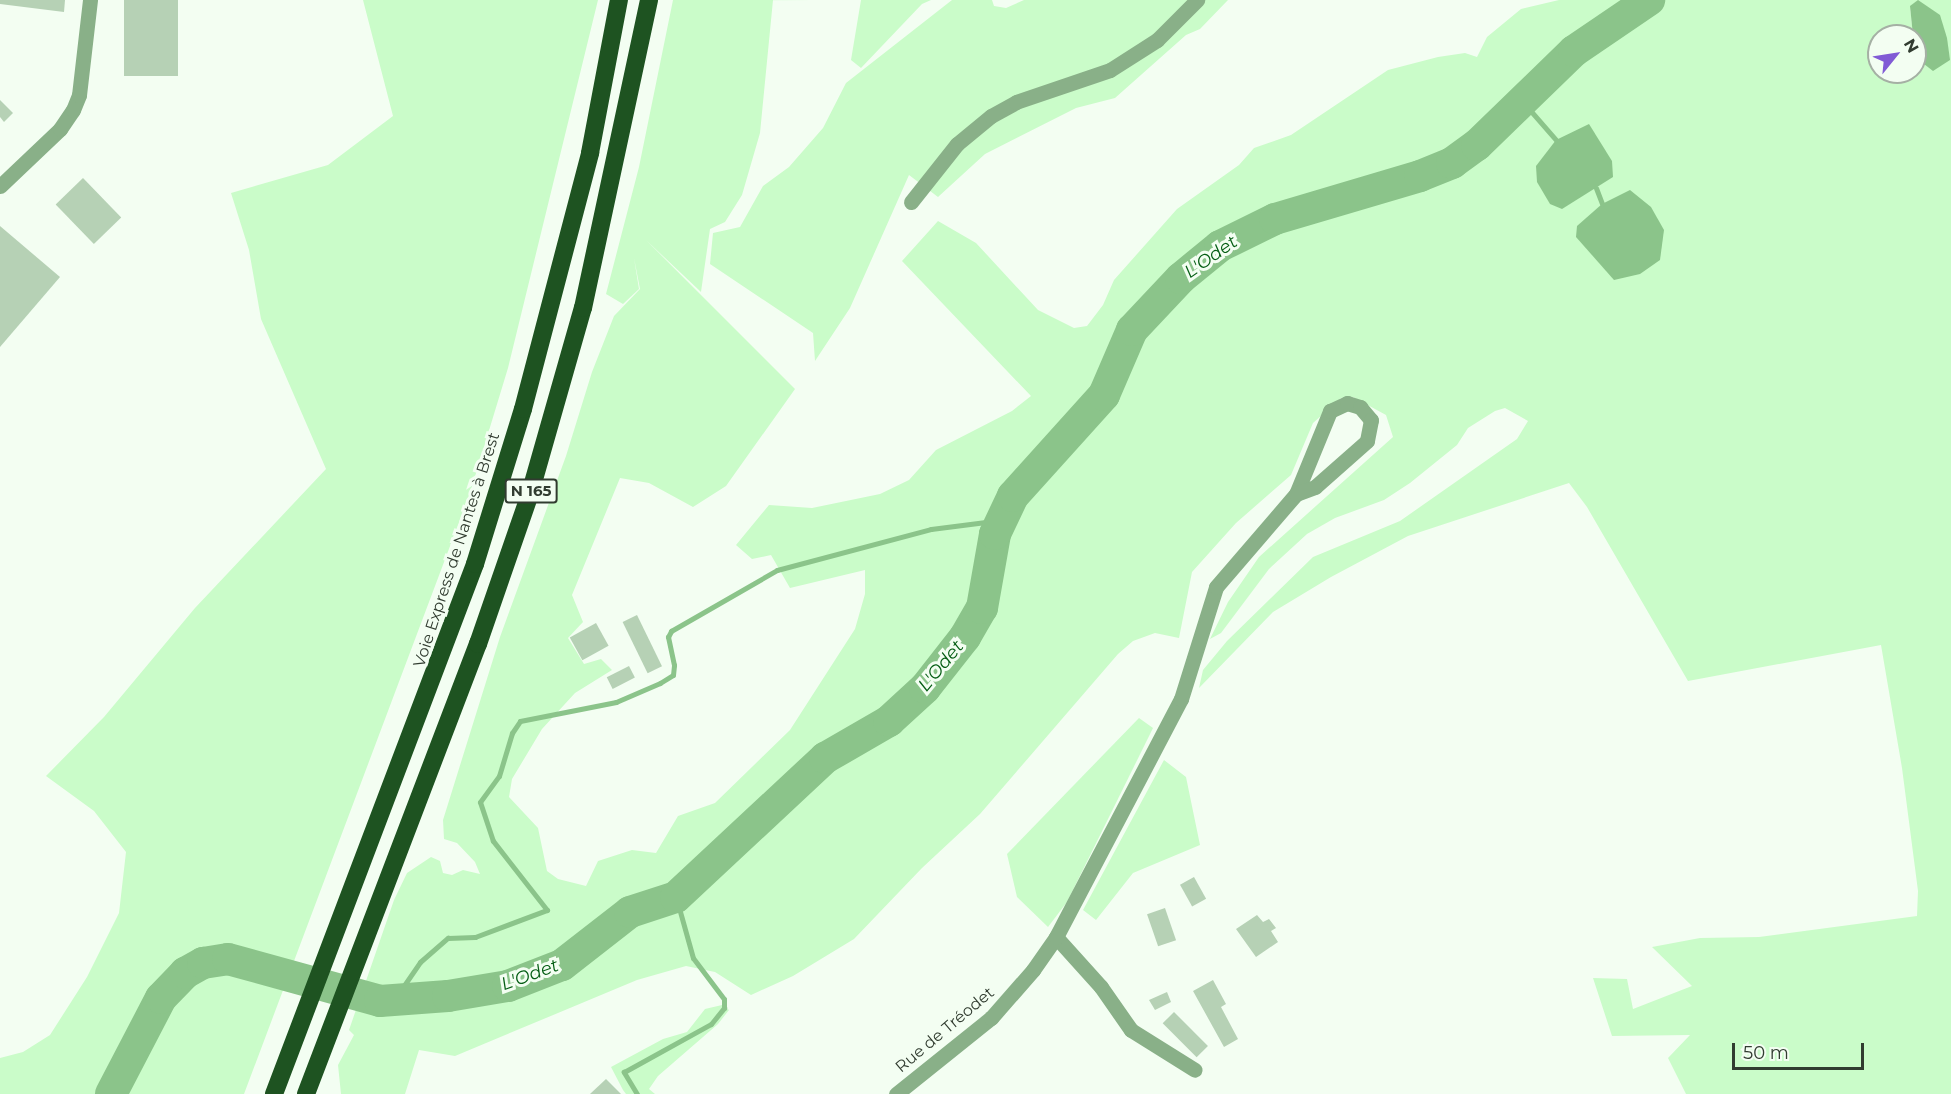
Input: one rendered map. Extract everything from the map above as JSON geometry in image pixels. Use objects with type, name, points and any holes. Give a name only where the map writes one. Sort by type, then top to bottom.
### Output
[{"type":"highway","name":"Voie Express de Nantes à Brest","points":[[274,1094],[444,654],[501,485],[590,153],[619,0]]},
{"type":"highway","name":"N 165","points":[[306,1094],[478,644],[529,497],[583,308],[649,0]]},
{"type":"street","points":[[0,186],[60,129],[73,110],[79,94],[90,0]]},
{"type":"street","points":[[911,202],[939,164],[984,121],[1016,102],[1095,78],[1119,65],[1157,40],[1197,0]]},
{"type":"street","points":[[1347,403],[1360,407],[1371,420],[1367,441],[1315,487],[1296,494],[1330,411],[1347,403]]},
{"type":"street","name":"Rue de Tréodet","points":[[896,1094],[990,1018],[1033,970],[1056,937],[1181,699],[1216,587],[1296,494]]},
{"type":"street","points":[[1056,937],[1101,987],[1131,1030],[1196,1070]]},
{"type":"shaded area","points":[[363,0],[598,0],[508,368],[470,493],[244,1094],[0,1094],[0,1058],[23,1052],[50,1035],[87,977],[119,913],[126,852],[94,811],[46,776],[104,717],[195,608],[326,469],[261,319],[249,250],[231,193],[328,165],[393,116]]},
{"type":"shaded area","points":[[673,0],[773,0],[760,133],[742,195],[725,222],[710,229],[701,292],[646,240],[795,389],[726,486],[693,507],[649,483],[620,478],[572,595],[583,622],[568,638],[584,664],[601,659],[612,670],[575,693],[542,729],[512,779],[509,797],[538,828],[547,871],[558,879],[586,886],[598,861],[632,850],[656,853],[678,816],[715,803],[790,730],[855,629],[865,594],[865,570],[790,588],[771,555],[752,559],[736,545],[769,505],[812,508],[880,494],[909,480],[936,450],[1012,411],[1031,396],[902,261],[938,221],[976,243],[1038,310],[1074,328],[1087,326],[1103,305],[1114,280],[1177,209],[1239,165],[1254,148],[1291,135],[1388,70],[1438,57],[1465,53],[1477,57],[1487,37],[1521,9],[1559,0],[1951,0],[1951,1094],[1686,1094],[1668,1058],[1690,1035],[1612,1036],[1593,978],[1627,979],[1633,1009],[1692,986],[1652,947],[1700,938],[1759,937],[1917,916],[1918,891],[1902,768],[1881,645],[1688,681],[1587,507],[1569,483],[1408,536],[1331,577],[1273,612],[1199,688],[1203,670],[1227,641],[1313,557],[1400,521],[1517,439],[1528,421],[1505,408],[1495,411],[1468,428],[1457,445],[1410,483],[1384,500],[1335,518],[1307,534],[1269,569],[1221,633],[1210,639],[1228,602],[1259,557],[1393,437],[1386,415],[1353,397],[1341,398],[1313,423],[1291,475],[1236,523],[1192,572],[1179,638],[1155,633],[1133,641],[1118,654],[980,814],[922,868],[854,939],[793,976],[751,995],[715,972],[686,966],[637,980],[455,1056],[419,1050],[405,1094],[341,1094],[338,1065],[354,1035],[349,1030],[394,900],[407,873],[431,857],[440,861],[443,873],[452,875],[463,870],[480,874],[475,862],[457,843],[444,839],[443,820],[500,637],[566,456],[592,372],[614,316],[640,289],[634,258],[639,289],[623,304],[606,294],[639,167]]},
{"type":"shaded area","points":[[861,0],[931,0],[922,4],[861,68],[851,60]]},
{"type":"shaded area","points":[[952,0],[992,0],[994,6],[1006,8],[1024,0],[1228,0],[1200,29],[1186,35],[1115,98],[1076,108],[985,154],[938,197],[909,175],[850,308],[815,361],[813,333],[710,264],[713,233],[740,227],[763,186],[789,167],[823,128],[846,83]]},
{"type":"shaded area","points":[[1918,0],[1940,15],[1947,38],[1950,60],[1933,71],[1927,66],[1927,24],[1912,24],[1910,6]]},
{"type":"shaded area","points":[[1589,124],[1612,161],[1613,177],[1562,209],[1550,204],[1537,182],[1536,166],[1556,140]]},
{"type":"shaded area","points":[[1630,190],[1651,207],[1664,230],[1660,260],[1640,274],[1614,280],[1576,237],[1577,226],[1602,204]]},
{"type":"shaded area","points":[[1139,718],[1153,728],[1067,902],[1048,927],[1017,897],[1007,854]]},
{"type":"shaded area","points":[[1164,760],[1186,777],[1200,845],[1133,873],[1096,920],[1083,910]]},
{"type":"shaded area","points":[[722,1005],[729,1010],[718,1024],[658,1076],[649,1089],[655,1094],[626,1094],[611,1067],[663,1039],[687,1032],[705,1009]]},
{"type":"building","points":[[0,0],[65,0],[64,12],[0,4]]},
{"type":"building","points":[[124,0],[178,0],[178,76],[124,76]]},
{"type":"building","points":[[0,100],[13,113],[4,122],[0,117]]},
{"type":"building","points":[[83,178],[121,218],[94,244],[56,204]]},
{"type":"building","points":[[0,226],[60,277],[0,347]]},
{"type":"building","points":[[637,615],[662,666],[648,673],[623,622]]},
{"type":"building","points":[[596,623],[609,646],[582,660],[570,638]]},
{"type":"building","points":[[629,666],[635,678],[613,689],[607,677]]},
{"type":"building","points":[[1194,877],[1206,899],[1192,907],[1180,885]]},
{"type":"building","points":[[1165,908],[1176,940],[1158,946],[1147,914]]},
{"type":"building","points":[[1257,915],[1263,922],[1269,919],[1276,928],[1271,931],[1278,942],[1256,957],[1236,929]]},
{"type":"building","points":[[1213,980],[1226,1004],[1221,1007],[1238,1039],[1224,1047],[1193,991]]},
{"type":"building","points":[[1167,992],[1171,1002],[1155,1010],[1149,1000]]},
{"type":"building","points":[[1174,1012],[1208,1046],[1197,1057],[1163,1023]]},
{"type":"building","points":[[606,1079],[621,1094],[590,1094]]},
{"type":"waterway","name":"L'Odet","points":[[111,1094],[161,998],[185,973],[203,963],[228,959],[380,1001],[448,996],[508,986],[562,965],[630,912],[676,897],[825,758],[889,721],[925,688],[965,637],[982,608],[995,534],[1013,496],[1104,395],[1132,330],[1181,278],[1220,246],[1275,219],[1420,176],[1452,163],[1477,145],[1574,51],[1649,0]]},
{"type":"waterway","points":[[1522,101],[1556,140]]},
{"type":"waterway","points":[[1596,188],[1602,204]]},
{"type":"waterway","points":[[394,1000],[420,962],[448,938],[475,937],[547,910],[493,841],[480,802],[499,776],[512,733],[520,721],[616,702],[660,683],[673,675],[674,665],[668,637],[671,631],[777,570],[931,529],[1001,520]]},
{"type":"waterway","points":[[637,1094],[624,1072],[711,1024],[724,1008],[724,999],[693,958],[676,897]]}]
